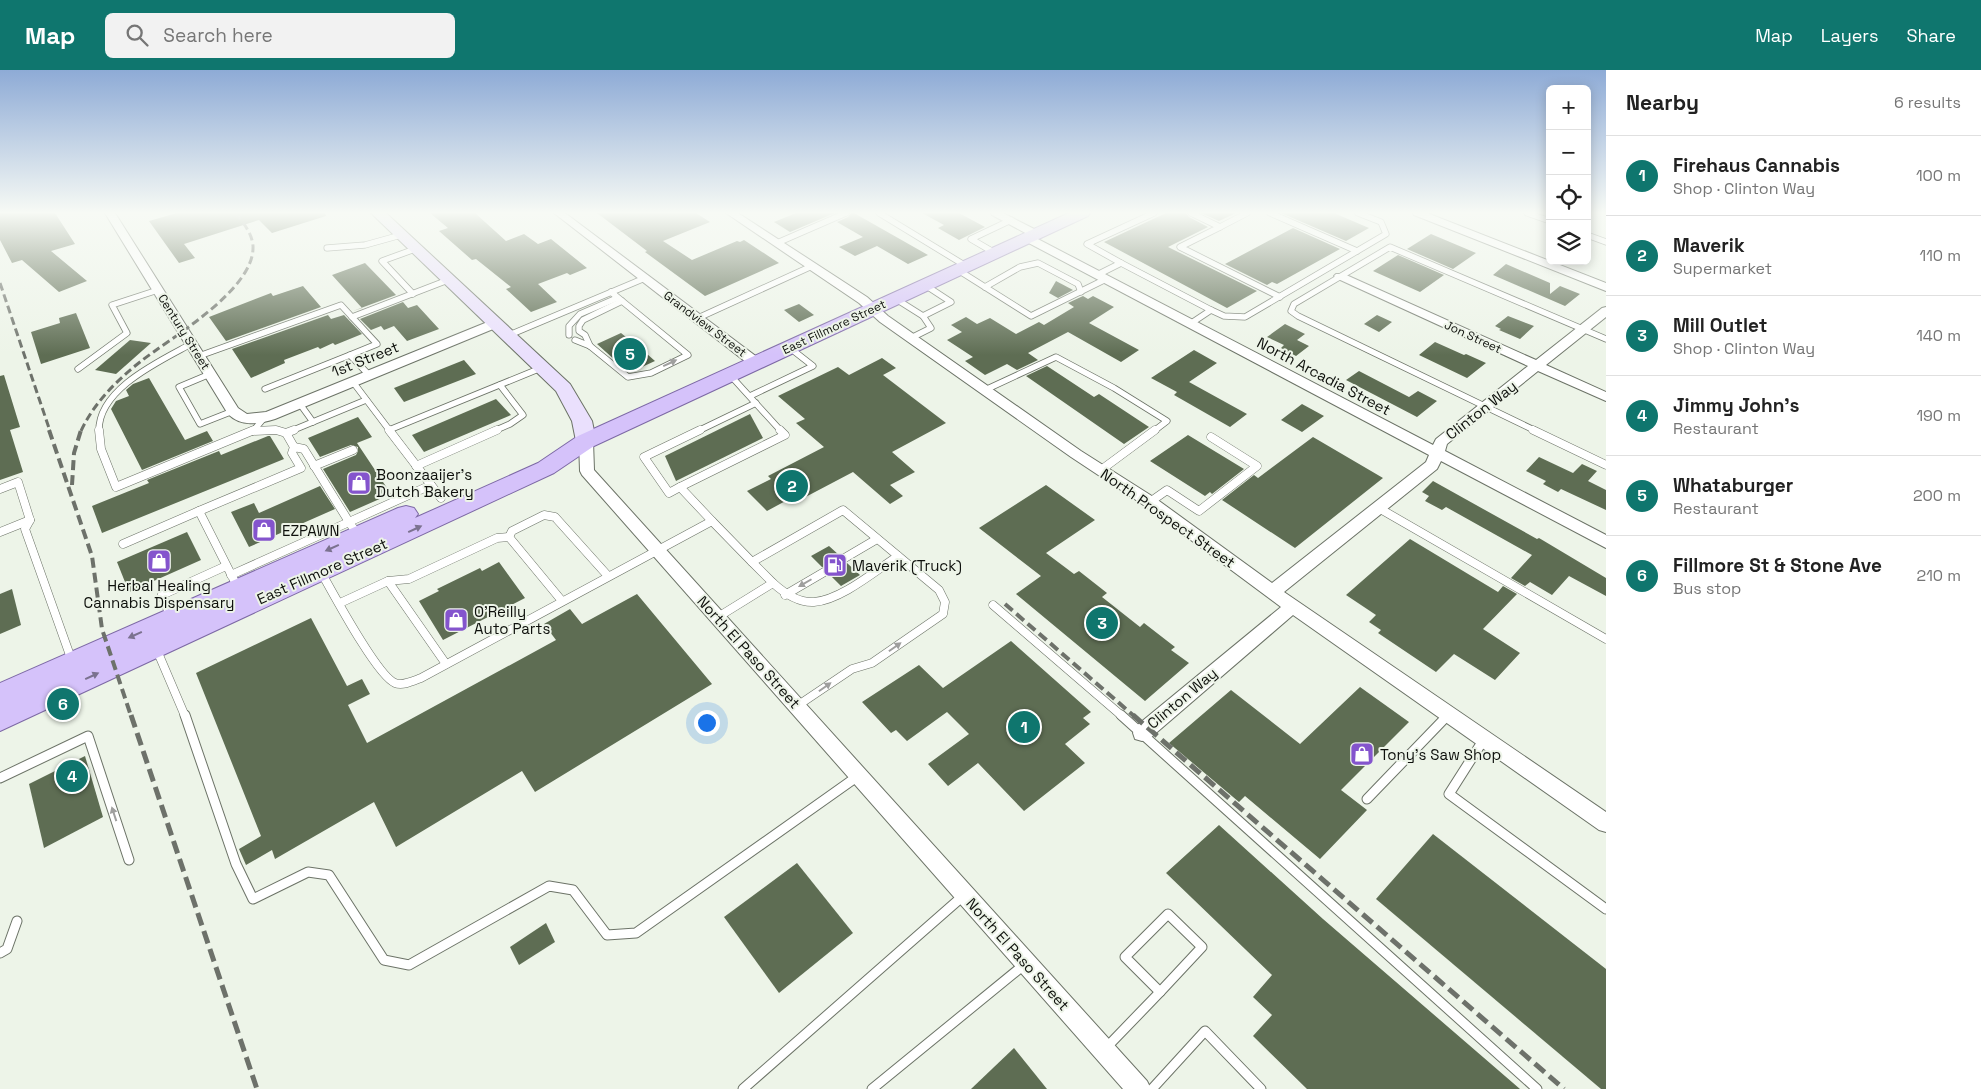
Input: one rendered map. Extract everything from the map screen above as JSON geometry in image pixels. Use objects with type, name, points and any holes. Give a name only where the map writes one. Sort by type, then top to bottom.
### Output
[{"type":"main road","name":"East Fillmore Street","points":[[0,696],[172,619],[235,582],[436,492],[536,455],[586,441],[978,261]]},
{"type":"main road","name":"East Fillmore Street","points":[[0,718],[546,468],[586,441]]},
{"type":"street","name":"Century Street","points":[[140,261],[233,411]]},
{"type":"street","name":"North El Paso Street","points":[[427,261],[563,388],[582,421],[586,441],[588,471],[1139,1089]]},
{"type":"street","name":"Grandview Street","points":[[622,261],[756,363]]},
{"type":"street","name":"North Prospect Street","points":[[803,261],[864,300],[884,319],[985,390],[1150,502],[1272,592],[1606,823]]},
{"type":"street","name":"North Arcadia Street","points":[[1074,261],[1190,324],[1606,542]]},
{"type":"street","points":[[1539,261],[1606,287]]},
{"type":"street","name":"Jon Street","points":[[1340,276],[1606,397]]},
{"type":"street","name":"Clinton Way","points":[[1272,592],[1432,465],[1440,442],[1606,310]]},
{"type":"street","name":"1st Street","points":[[250,425],[265,417],[494,324]]},
{"type":"street","points":[[233,411],[250,425]]},
{"type":"street","name":"Clinton Way","points":[[1142,733],[1293,606]]},
{"type":"lane","points":[[383,261],[412,294]]},
{"type":"lane","points":[[951,261],[985,287],[1031,316],[1081,292],[1121,263]]},
{"type":"lane","points":[[1117,261],[1224,316],[1244,317],[1341,261]]},
{"type":"lane","points":[[1206,261],[1280,297]]},
{"type":"lane","points":[[1367,261],[1294,304],[1292,310],[1298,316],[1606,465]]},
{"type":"lane","points":[[1422,261],[1606,339]]},
{"type":"lane","points":[[985,287],[1020,267],[1038,263],[1078,284],[1081,292]]},
{"type":"lane","points":[[698,318],[812,266]]},
{"type":"lane","points":[[507,336],[645,278]]},
{"type":"lane","points":[[352,317],[448,280]]},
{"type":"lane","points":[[923,316],[952,302],[925,286]]},
{"type":"lane","points":[[78,369],[127,333],[112,305],[158,290]]},
{"type":"lane","points":[[574,340],[590,346],[628,377],[634,378],[643,376],[688,355],[611,292]]},
{"type":"lane","points":[[896,299],[923,316],[931,328],[911,338]]},
{"type":"lane","points":[[569,335],[569,326],[575,318],[620,300]]},
{"type":"lane","points":[[590,346],[585,335],[579,331],[583,320],[620,300]]},
{"type":"lane","points":[[199,356],[341,305],[377,344],[265,389]]},
{"type":"lane","points":[[1190,324],[1211,310]]},
{"type":"lane","points":[[191,344],[132,380],[107,404],[100,416],[100,444],[116,487],[250,425],[286,432],[366,400]]},
{"type":"lane","points":[[750,396],[812,366],[790,348]]},
{"type":"lane","points":[[350,355],[369,375]]},
{"type":"lane","points":[[985,390],[1056,358],[1114,388],[1167,421],[1101,470]]},
{"type":"lane","points":[[389,430],[542,368]]},
{"type":"lane","points":[[210,374],[178,387],[200,424],[233,411]]},
{"type":"lane","points":[[730,375],[750,396],[785,435],[732,457],[691,478],[669,493],[644,457],[675,446],[730,420],[756,403]]},
{"type":"lane","points":[[353,382],[436,492]]},
{"type":"lane","points":[[416,466],[510,424],[523,415],[500,385]]},
{"type":"lane","points":[[300,404],[313,422]]},
{"type":"lane","points":[[124,544],[301,468],[292,453],[294,447],[286,432]]},
{"type":"lane","points":[[1150,502],[1167,490],[1199,511],[1257,466],[1211,437]]},
{"type":"lane","points":[[294,447],[304,449],[354,529]]},
{"type":"lane","points":[[314,466],[353,450]]},
{"type":"lane","points":[[0,489],[18,482],[30,520],[25,529],[72,663]]},
{"type":"lane","points":[[680,487],[784,594],[813,602],[833,597],[898,556]]},
{"type":"lane","points":[[1377,507],[1606,639]]},
{"type":"lane","points":[[752,562],[843,510],[945,598],[946,607],[943,614],[872,663],[852,669],[797,706]]},
{"type":"lane","points":[[199,511],[235,582]]},
{"type":"lane","points":[[508,537],[512,531],[544,515],[555,517],[608,576]]},
{"type":"lane","points":[[0,532],[30,520]]},
{"type":"lane","points":[[321,572],[379,669],[390,681],[401,685],[421,678],[712,521]]},
{"type":"lane","points":[[340,604],[388,581],[409,579],[497,538],[508,537]]},
{"type":"lane","points":[[508,537],[562,601]]},
{"type":"lane","points":[[843,559],[877,539]]},
{"type":"lane","points":[[172,619],[162,595],[226,566]]},
{"type":"lane","points":[[784,594],[826,571]]},
{"type":"lane","points":[[388,581],[446,664]]},
{"type":"lane","points":[[718,617],[773,583]]},
{"type":"lane","points":[[993,605],[1142,733],[1537,1089]]},
{"type":"lane","points":[[155,646],[183,710],[236,864],[254,900],[308,872],[329,875],[384,960],[409,965],[549,886],[573,890],[607,935],[636,933],[859,775]]},
{"type":"lane","points":[[1367,799],[1449,714]]},
{"type":"lane","points":[[0,778],[88,736],[129,860]]},
{"type":"lane","points":[[1484,739],[1449,794],[1606,909]]},
{"type":"lane","points":[[743,1089],[965,894]]},
{"type":"lane","points":[[1104,1050],[1160,992],[1202,947],[1168,914],[1125,957],[1160,992]]},
{"type":"lane","points":[[0,953],[7,949],[17,921]]},
{"type":"lane","points":[[872,1089],[1026,963]]},
{"type":"lane","points":[[1152,1089],[1205,1031],[1261,1089]]},
{"type":"building","points":[[23,261],[62,261],[87,281],[59,292]]},
{"type":"building","points":[[478,261],[578,261],[587,268],[538,284],[557,302],[531,312],[506,289],[511,287]]},
{"type":"building","points":[[657,261],[775,261],[779,263],[705,296]]},
{"type":"building","points":[[902,261],[916,261],[908,264]]},
{"type":"building","points":[[1139,261],[1195,261],[1257,291],[1227,308]]},
{"type":"building","points":[[1232,261],[1319,261],[1277,284],[1272,282],[1267,285],[1225,264]]},
{"type":"building","points":[[1389,261],[1411,261],[1444,275],[1420,292],[1373,271]]},
{"type":"building","points":[[1434,261],[1465,261],[1453,269]]},
{"type":"building","points":[[365,263],[396,295],[362,308],[332,275]]},
{"type":"building","points":[[1506,264],[1550,283],[1550,294],[1560,286],[1580,294],[1565,306],[1493,275]]},
{"type":"building","points":[[1056,281],[1073,290],[1058,298],[1049,293]]},
{"type":"building","points":[[303,286],[321,307],[226,341],[209,317],[271,293],[273,296]]},
{"type":"building","points":[[1083,296],[1088,299],[1093,296],[1114,307],[1089,323],[1139,350],[1121,362],[1068,332],[1028,353],[1038,360],[1017,370],[1007,364],[985,375],[965,361],[973,357],[947,340],[962,332],[951,325],[966,317],[977,324],[990,318],[1016,334],[1039,322],[1044,325],[1074,307],[1068,303]]},
{"type":"building","points":[[403,302],[408,308],[417,305],[439,329],[407,341],[394,326],[384,330],[381,326],[371,330],[360,319]]},
{"type":"building","points":[[799,304],[814,315],[799,322],[784,310]]},
{"type":"building","points":[[76,313],[90,348],[41,364],[31,332],[60,323],[59,318]]},
{"type":"building","points":[[328,315],[331,319],[344,315],[362,334],[335,345],[333,343],[320,349],[318,347],[284,360],[285,363],[251,378],[232,349]]},
{"type":"building","points":[[1377,315],[1392,322],[1379,332],[1364,324]]},
{"type":"building","points":[[1508,316],[1534,326],[1520,339],[1499,330],[1501,329],[1495,326]]},
{"type":"building","points":[[1285,324],[1305,334],[1297,340],[1309,346],[1296,356],[1281,348],[1284,345],[1267,337]]},
{"type":"building","points":[[621,333],[655,361],[633,371],[629,367],[625,369],[597,344]]},
{"type":"building","points":[[130,340],[151,343],[116,374],[95,370]]},
{"type":"building","points":[[1435,342],[1486,363],[1467,378],[1419,355]]},
{"type":"building","points":[[1194,350],[1217,363],[1189,382],[1247,414],[1230,427],[1174,395],[1177,392],[1151,378]]},
{"type":"building","points":[[882,358],[896,368],[883,375],[946,423],[892,452],[915,472],[890,485],[903,496],[890,504],[853,472],[796,502],[791,498],[767,511],[747,491],[771,479],[768,476],[824,447],[796,423],[805,419],[778,396],[838,367],[849,375]]},
{"type":"building","points":[[464,360],[476,374],[404,402],[394,388]]},
{"type":"building","points":[[1047,366],[1094,397],[1099,394],[1149,427],[1124,444],[1026,376]]},
{"type":"building","points":[[1359,371],[1409,397],[1418,391],[1437,401],[1417,417],[1346,380]]},
{"type":"building","points":[[4,375],[20,427],[10,430],[23,472],[0,480],[0,376]]},
{"type":"building","points":[[149,378],[185,440],[207,431],[213,441],[142,470],[111,409],[116,401],[129,396],[126,390],[133,384]]},
{"type":"building","points":[[496,399],[511,415],[424,452],[412,435]]},
{"type":"building","points":[[1302,404],[1324,416],[1302,432],[1281,420]]},
{"type":"building","points":[[750,414],[763,438],[676,481],[665,456]]},
{"type":"building","points":[[358,417],[372,437],[357,443],[391,494],[350,512],[323,469],[356,455],[358,447],[351,445],[320,457],[308,438]]},
{"type":"building","points":[[1188,435],[1244,469],[1212,494],[1210,492],[1205,496],[1150,461]]},
{"type":"building","points":[[270,436],[284,459],[102,533],[92,506],[149,483],[147,480],[219,451],[221,455]]},
{"type":"building","points":[[1313,437],[1383,478],[1295,548],[1222,500],[1254,475],[1258,478]]},
{"type":"building","points":[[1539,457],[1573,473],[1582,464],[1597,471],[1588,481],[1606,490],[1606,510],[1561,489],[1558,492],[1543,484],[1546,481],[1526,471]]},
{"type":"building","points":[[1433,481],[1537,539],[1539,538],[1606,578],[1606,596],[1569,576],[1552,595],[1530,582],[1525,586],[1511,578],[1532,555],[1446,507],[1442,510],[1425,501],[1429,496],[1422,492]]},
{"type":"building","points":[[1046,485],[1095,520],[1046,553],[1074,574],[1079,571],[1107,593],[1102,597],[1140,627],[1144,623],[1175,647],[1171,650],[1189,663],[1145,701],[1016,594],[1041,576],[979,528]]},
{"type":"building","name":"EZPAWN","points":[[320,486],[335,509],[249,547],[231,512],[254,503],[259,513]]},
{"type":"building","name":"Herbal Healing Cannabis Dispensary","points":[[187,532],[201,560],[129,592],[117,562]]},
{"type":"building","points":[[1410,539],[1498,592],[1503,586],[1517,594],[1483,629],[1520,653],[1495,680],[1454,654],[1436,672],[1378,633],[1381,630],[1369,622],[1376,615],[1346,595]]},
{"type":"building","name":"Maverik (Truck)","points":[[829,546],[839,555],[837,560],[840,564],[847,563],[860,575],[841,586],[830,575],[832,570],[829,566],[822,567],[811,556]]},
{"type":"building","name":"O'Reilly Auto Parts","points":[[499,562],[525,598],[443,640],[419,601],[439,591],[437,589],[480,568],[482,571]]},
{"type":"building","points":[[12,589],[21,625],[0,634],[0,594]]},
{"type":"building","points":[[637,594],[712,684],[535,792],[522,771],[396,847],[374,802],[275,859],[272,850],[246,865],[239,849],[261,836],[196,673],[311,618],[347,686],[362,679],[370,694],[348,705],[367,743],[556,640],[544,624],[570,609],[582,624]]},
{"type":"building","points":[[1011,641],[1091,712],[1083,718],[1090,724],[1065,744],[1085,763],[1024,811],[978,763],[948,786],[928,764],[969,734],[947,712],[907,741],[896,730],[891,733],[862,702],[919,665],[943,688]]},
{"type":"building","points":[[1360,687],[1409,722],[1341,790],[1367,810],[1320,859],[1245,796],[1239,802],[1169,743],[1231,690],[1300,744]]},
{"type":"building","points":[[85,756],[103,817],[44,848],[29,784]]},
{"type":"building","points":[[1219,825],[1323,919],[1520,1089],[1307,1089],[1253,1036],[1272,1015],[1253,997],[1272,975],[1166,873]]},
{"type":"building","points":[[1433,834],[1606,969],[1606,1089],[1601,1089],[1376,899]]},
{"type":"building","points":[[797,863],[853,933],[779,993],[724,917]]},
{"type":"building","points":[[546,923],[555,942],[519,965],[510,947]]},
{"type":"building","points":[[1014,1048],[1047,1089],[971,1089]]},
{"type":"railway","points":[[81,431],[92,411],[106,393],[140,362],[208,312],[226,296],[240,279],[250,261]]},
{"type":"railway","points":[[0,283],[50,431]]},
{"type":"railway","points":[[49,430],[92,556],[102,629],[131,716]]},
{"type":"railway","points":[[72,485],[74,453],[81,430]]},
{"type":"railway","points":[[1005,604],[1134,716]]},
{"type":"railway","points":[[131,715],[257,1089]]},
{"type":"railway","points":[[1133,715],[1564,1089]]},
{"type":"place","name":"Whataburger","points":[[630,354]]},
{"type":"place","name":"Boonzaaijer's Dutch Bakery","points":[[359,483]]},
{"type":"place","name":"Maverik","points":[[792,486]]},
{"type":"place","name":"EZPAWN","points":[[264,530]]},
{"type":"place","name":"Herbal Healing Cannabis Dispensary","points":[[159,561]]},
{"type":"place","name":"Maverik (Truck)","points":[[835,565]]},
{"type":"place","name":"O'Reilly Auto Parts","points":[[456,620]]},
{"type":"place","name":"Mill Outlet","points":[[1102,623]]},
{"type":"place","name":"Fillmore St & Stone Ave","points":[[63,704]]},
{"type":"place","name":"Firehaus Cannabis","points":[[1024,727]]},
{"type":"place","name":"Tony's Saw Shop","points":[[1362,754]]},
{"type":"place","name":"Jimmy John's","points":[[72,776]]}]
